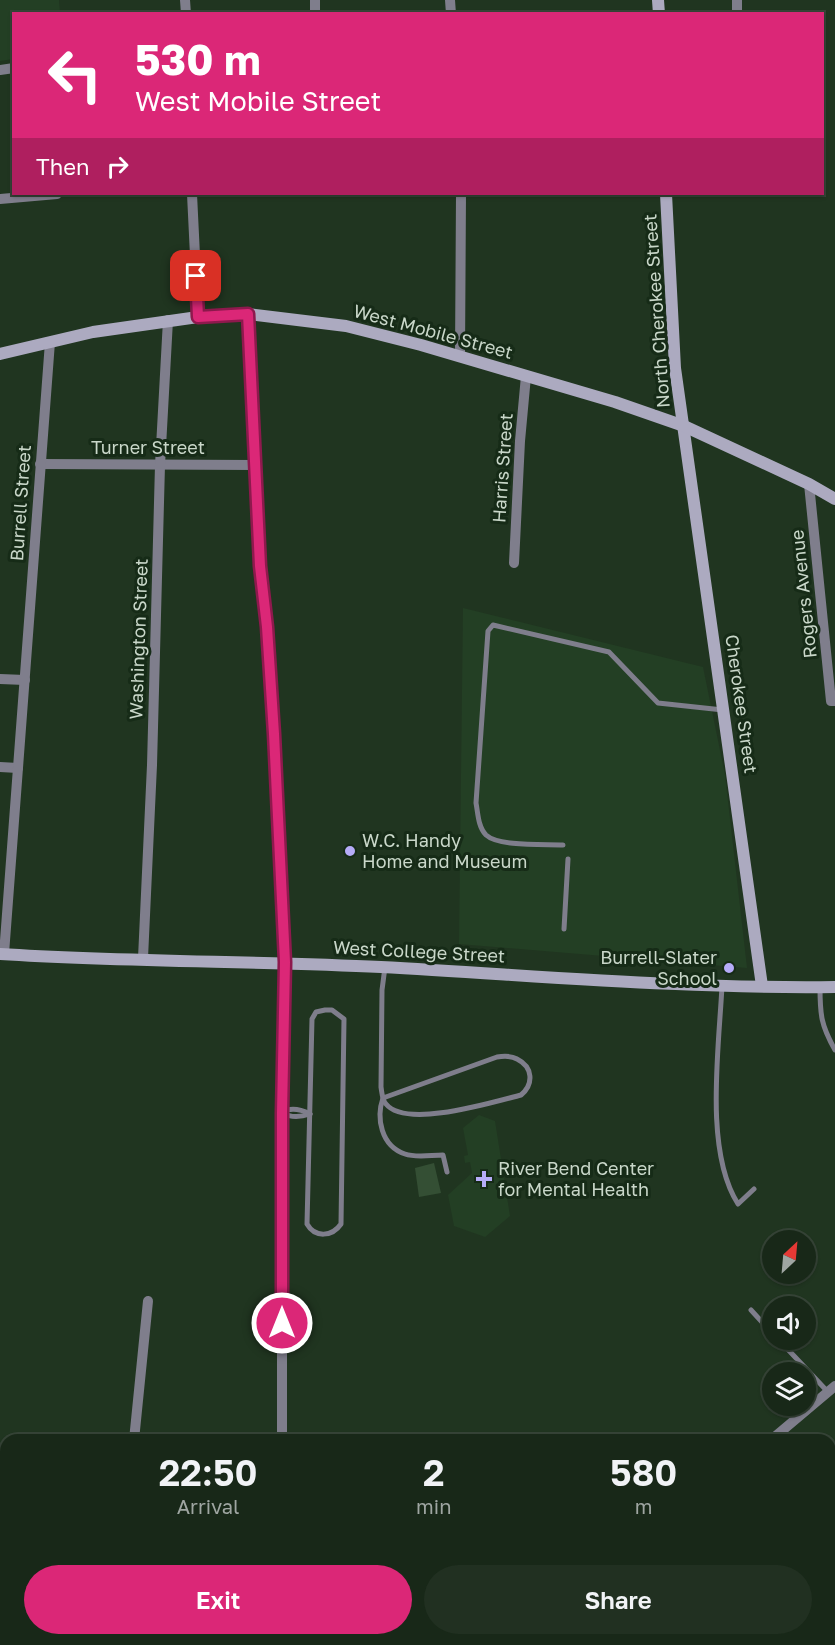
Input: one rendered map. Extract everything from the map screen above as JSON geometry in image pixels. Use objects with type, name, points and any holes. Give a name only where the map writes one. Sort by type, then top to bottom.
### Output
[{"type":"street","points":[[0,200],[48,195]]},
{"type":"street","points":[[192,195],[198,317]]},
{"type":"street","points":[[458,195],[460,356]]},
{"type":"street","name":"North Cherokee Street","points":[[666,195],[675,368],[684,426]]},
{"type":"street","points":[[248,314],[260,566],[272,698],[285,962],[282,1113],[282,1434]]},
{"type":"street","name":"West Mobile Street","points":[[0,354],[93,332],[198,317],[248,314],[346,326],[460,356],[615,402],[684,426],[809,484],[835,499]]},
{"type":"street","name":"Washington Street","points":[[142,958],[152,765],[160,465],[168,320]]},
{"type":"street","name":"Burrell Street","points":[[2,954],[5,859],[18,768],[50,342]]},
{"type":"street","name":"Harris Street","points":[[514,563],[520,441],[526,376]]},
{"type":"street","name":"Cherokee Street","points":[[684,426],[762,986]]},
{"type":"street","name":"Turner Street","points":[[40,464],[255,465]]},
{"type":"street","name":"Rogers Avenue","points":[[809,484],[833,701]]},
{"type":"street","points":[[0,679],[24,681]]},
{"type":"street","points":[[0,767],[18,768]]},
{"type":"street","name":"West College Street","points":[[2,954],[285,962],[599,980],[835,987]]},
{"type":"street","points":[[135,1434],[148,1300]]},
{"type":"street","points":[[778,1434],[831,1389]]},
{"type":"lane","points":[[563,845],[498,841],[486,835],[479,821],[476,803],[488,631],[493,624],[609,652],[658,703],[723,710]]},
{"type":"lane","points":[[564,929],[568,859]]},
{"type":"lane","points":[[385,968],[382,990],[383,1098],[379,1109],[379,1122],[394,1148],[404,1154],[443,1155],[447,1173]]},
{"type":"lane","points":[[722,985],[717,1086],[718,1140],[729,1190],[738,1203],[754,1189]]},
{"type":"lane","points":[[820,987],[820,1016],[835,1050]]},
{"type":"lane","points":[[332,1010],[345,1019],[341,1224],[336,1231],[328,1234],[319,1234],[310,1229],[307,1224],[310,1114],[312,1019],[316,1012],[332,1010]]},
{"type":"lane","points":[[497,1057],[516,1058],[530,1073],[528,1089],[521,1095],[423,1116],[397,1112],[387,1106],[383,1098],[497,1057]]},
{"type":"lane","points":[[282,1113],[288,1110],[303,1110],[310,1114]]},
{"type":"lane","points":[[751,1310],[762,1322]]},
{"type":"lane","points":[[790,1350],[831,1389]]},
{"type":"shaded area","points":[[0,0],[59,0],[60,12],[12,12],[12,59],[0,61]]},
{"type":"shaded area","points":[[463,608],[703,667],[725,775],[747,968],[459,944]]},
{"type":"shaded area","name":"River Bend Center for Mental Health","points":[[479,1115],[495,1121],[510,1216],[485,1237],[454,1226],[448,1195],[472,1173],[470,1162],[465,1163],[464,1156],[468,1155],[463,1128]]},
{"type":"shaded area","points":[[434,1163],[441,1193],[419,1197],[415,1168]]},
{"type":"place","name":"W.C. Handy Home and Museum","points":[[350,851]]},
{"type":"place","name":"Burrell-Slater School","points":[[729,968]]},
{"type":"place","name":"River Bend Center for Mental Health","points":[[484,1179]]},
{"type":"route","points":[[196,276],[198,317],[248,314],[260,566],[267,627],[274,734],[285,962],[282,1323]]}]
